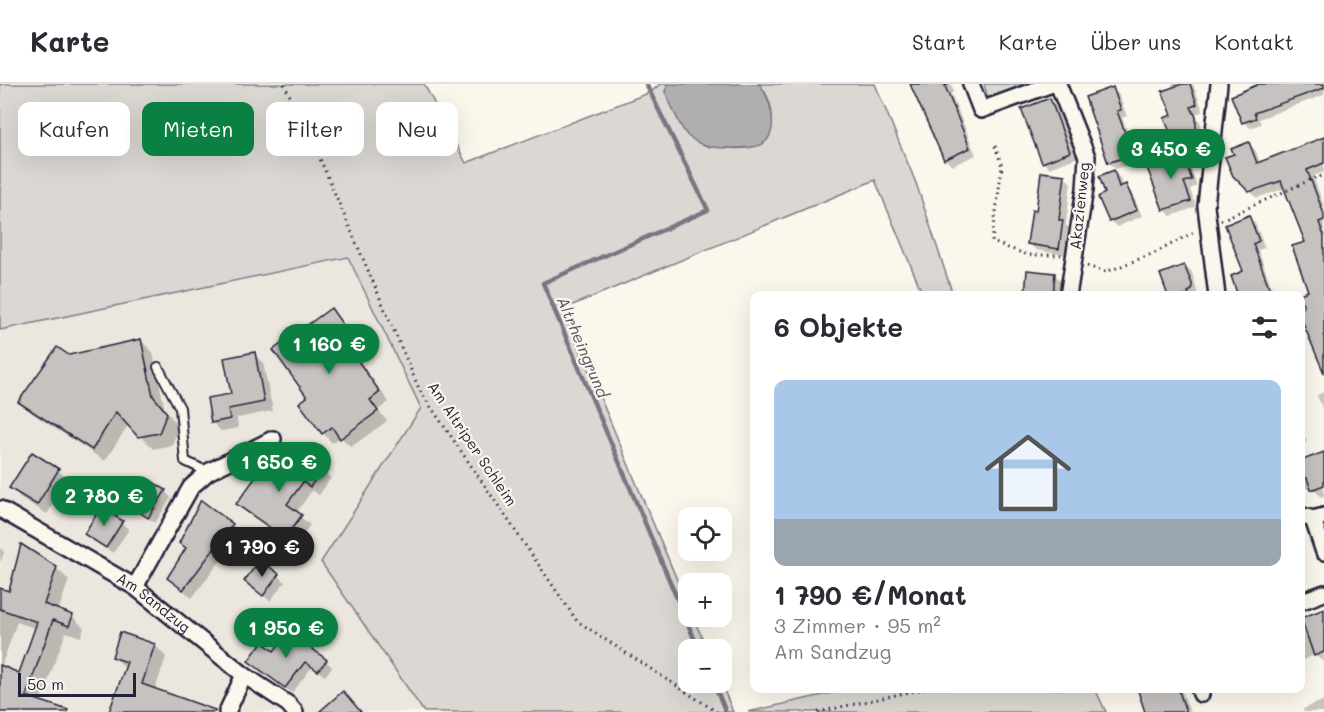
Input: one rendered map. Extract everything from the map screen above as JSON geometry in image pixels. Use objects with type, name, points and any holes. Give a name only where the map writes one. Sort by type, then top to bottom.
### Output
[{"type":"street","points":[[971,84],[981,110],[1052,84]]},
{"type":"street","name":"Akazienweg","points":[[1059,84],[1087,157],[1076,254],[1069,291]]},
{"type":"street","points":[[1216,291],[1206,206],[1219,84]]},
{"type":"street","points":[[135,587],[191,487],[208,472],[273,439]]},
{"type":"street","name":"Am Sandzug","points":[[0,509],[135,587],[244,675],[288,704],[295,712]]},
{"type":"street","points":[[1313,517],[1324,552]]},
{"type":"street","points":[[1305,600],[1324,593]]},
{"type":"street","points":[[227,712],[244,675]]},
{"type":"lane","points":[[158,367],[180,408],[185,461],[208,472]]},
{"type":"path","name":"Am Altriper Schleim","points":[[284,84],[311,138],[420,391],[577,621],[717,712]]},
{"type":"path","points":[[995,146],[1002,166],[992,242],[1028,255],[1076,254],[1088,267],[1106,272],[1157,252],[1208,225],[1319,176],[1324,178]]},
{"type":"path","points":[[818,712],[905,693]]},
{"type":"shaded area","points":[[0,84],[424,84],[434,102],[376,102],[376,156],[458,156],[458,148],[466,163],[651,92],[660,84],[668,84],[665,92],[704,146],[748,148],[765,140],[770,132],[772,110],[759,84],[875,84],[916,183],[952,291],[921,291],[875,180],[563,309],[678,582],[678,627],[697,627],[703,639],[678,639],[678,693],[725,693],[733,712],[424,712],[321,562],[421,408],[348,257],[0,330]]},
{"type":"shaded area","points":[[668,84],[759,84],[767,97],[772,114],[772,130],[769,138],[760,145],[745,148],[710,147],[699,143],[686,134],[679,123],[665,92]]},
{"type":"shaded area","points":[[984,84],[1038,84],[988,99]]},
{"type":"shaded area","points":[[348,257],[421,408],[321,562],[424,712],[0,712],[0,330]]},
{"type":"shaded area","points":[[831,693],[1097,693],[1106,712],[748,712]]},
{"type":"building","points":[[910,84],[949,84],[945,86],[970,148],[944,160]]},
{"type":"building","points":[[1182,84],[1190,84],[1197,104],[1191,107],[1196,117],[1196,131],[1174,141],[1164,118],[1172,115],[1162,91]]},
{"type":"building","points":[[1259,84],[1324,84],[1324,88],[1254,113],[1256,118],[1242,123],[1231,96]]},
{"type":"building","points":[[1113,87],[1121,110],[1117,111],[1133,154],[1108,163],[1085,97]]},
{"type":"building","points":[[1050,98],[1070,152],[1042,163],[1021,109]]},
{"type":"building","points":[[1324,137],[1324,163],[1307,170],[1324,214],[1324,220],[1319,222],[1324,236],[1324,373],[1305,328],[1305,292],[1308,291],[1292,246],[1305,242],[1281,181],[1249,192],[1233,176],[1225,157],[1234,154],[1231,149],[1249,142],[1257,163]]},
{"type":"building","points":[[1182,152],[1192,180],[1184,182],[1191,201],[1163,210],[1146,165]]},
{"type":"building","points":[[1114,170],[1119,187],[1126,184],[1137,210],[1109,222],[1098,197],[1105,193],[1099,176]]},
{"type":"building","points":[[1041,172],[1065,175],[1059,220],[1063,220],[1059,249],[1027,244],[1032,210],[1036,211]]},
{"type":"building","points":[[1249,215],[1259,241],[1253,244],[1270,290],[1236,291],[1231,276],[1243,271],[1225,225]]},
{"type":"building","points":[[1184,265],[1192,284],[1192,290],[1166,291],[1160,274]]},
{"type":"building","points":[[1027,270],[1055,273],[1053,291],[1025,291]]},
{"type":"building","points":[[331,308],[358,346],[351,351],[380,392],[370,400],[378,411],[340,439],[332,427],[322,434],[299,403],[307,397],[273,350]]},
{"type":"building","points":[[141,339],[153,396],[167,413],[159,433],[138,437],[116,412],[92,450],[18,402],[57,347],[69,355]]},
{"type":"building","points":[[255,352],[264,402],[228,409],[230,419],[211,423],[207,398],[231,394],[224,358]]},
{"type":"building","points":[[297,449],[323,468],[310,487],[303,482],[287,504],[302,515],[285,538],[236,504],[264,466],[278,476]]},
{"type":"building","points":[[32,452],[59,469],[37,505],[9,488]]},
{"type":"building","points":[[1324,452],[1324,485],[1311,490],[1307,478],[1305,479],[1305,459]]},
{"type":"building","points":[[146,478],[166,490],[148,518],[129,505]]},
{"type":"building","points":[[201,500],[233,524],[183,590],[167,578],[186,548],[179,543]]},
{"type":"building","points":[[101,507],[123,521],[106,548],[84,534]]},
{"type":"building","points":[[21,544],[57,567],[44,604],[73,615],[69,626],[53,620],[26,696],[68,710],[67,712],[0,712],[0,665],[19,673],[37,622],[0,609],[0,588],[9,591]]},
{"type":"building","points":[[260,560],[279,574],[263,596],[244,581]]},
{"type":"building","points":[[1324,609],[1324,652],[1314,656],[1305,630],[1305,616]]},
{"type":"building","points":[[289,631],[327,660],[318,671],[305,662],[285,688],[248,661],[262,642],[274,651]]},
{"type":"building","points":[[120,632],[155,644],[142,684],[215,710],[215,712],[109,712],[127,662],[112,657]]},
{"type":"building","points":[[343,691],[361,712],[319,712]]},
{"type":"building","points":[[1139,693],[1180,693],[1186,712],[1145,712]]},
{"type":"waterway","name":"Altrheingrund","points":[[646,84],[708,210],[543,283],[694,639]]},
{"type":"waterway","name":"Altrheingrund","points":[[718,693],[725,710]]}]
